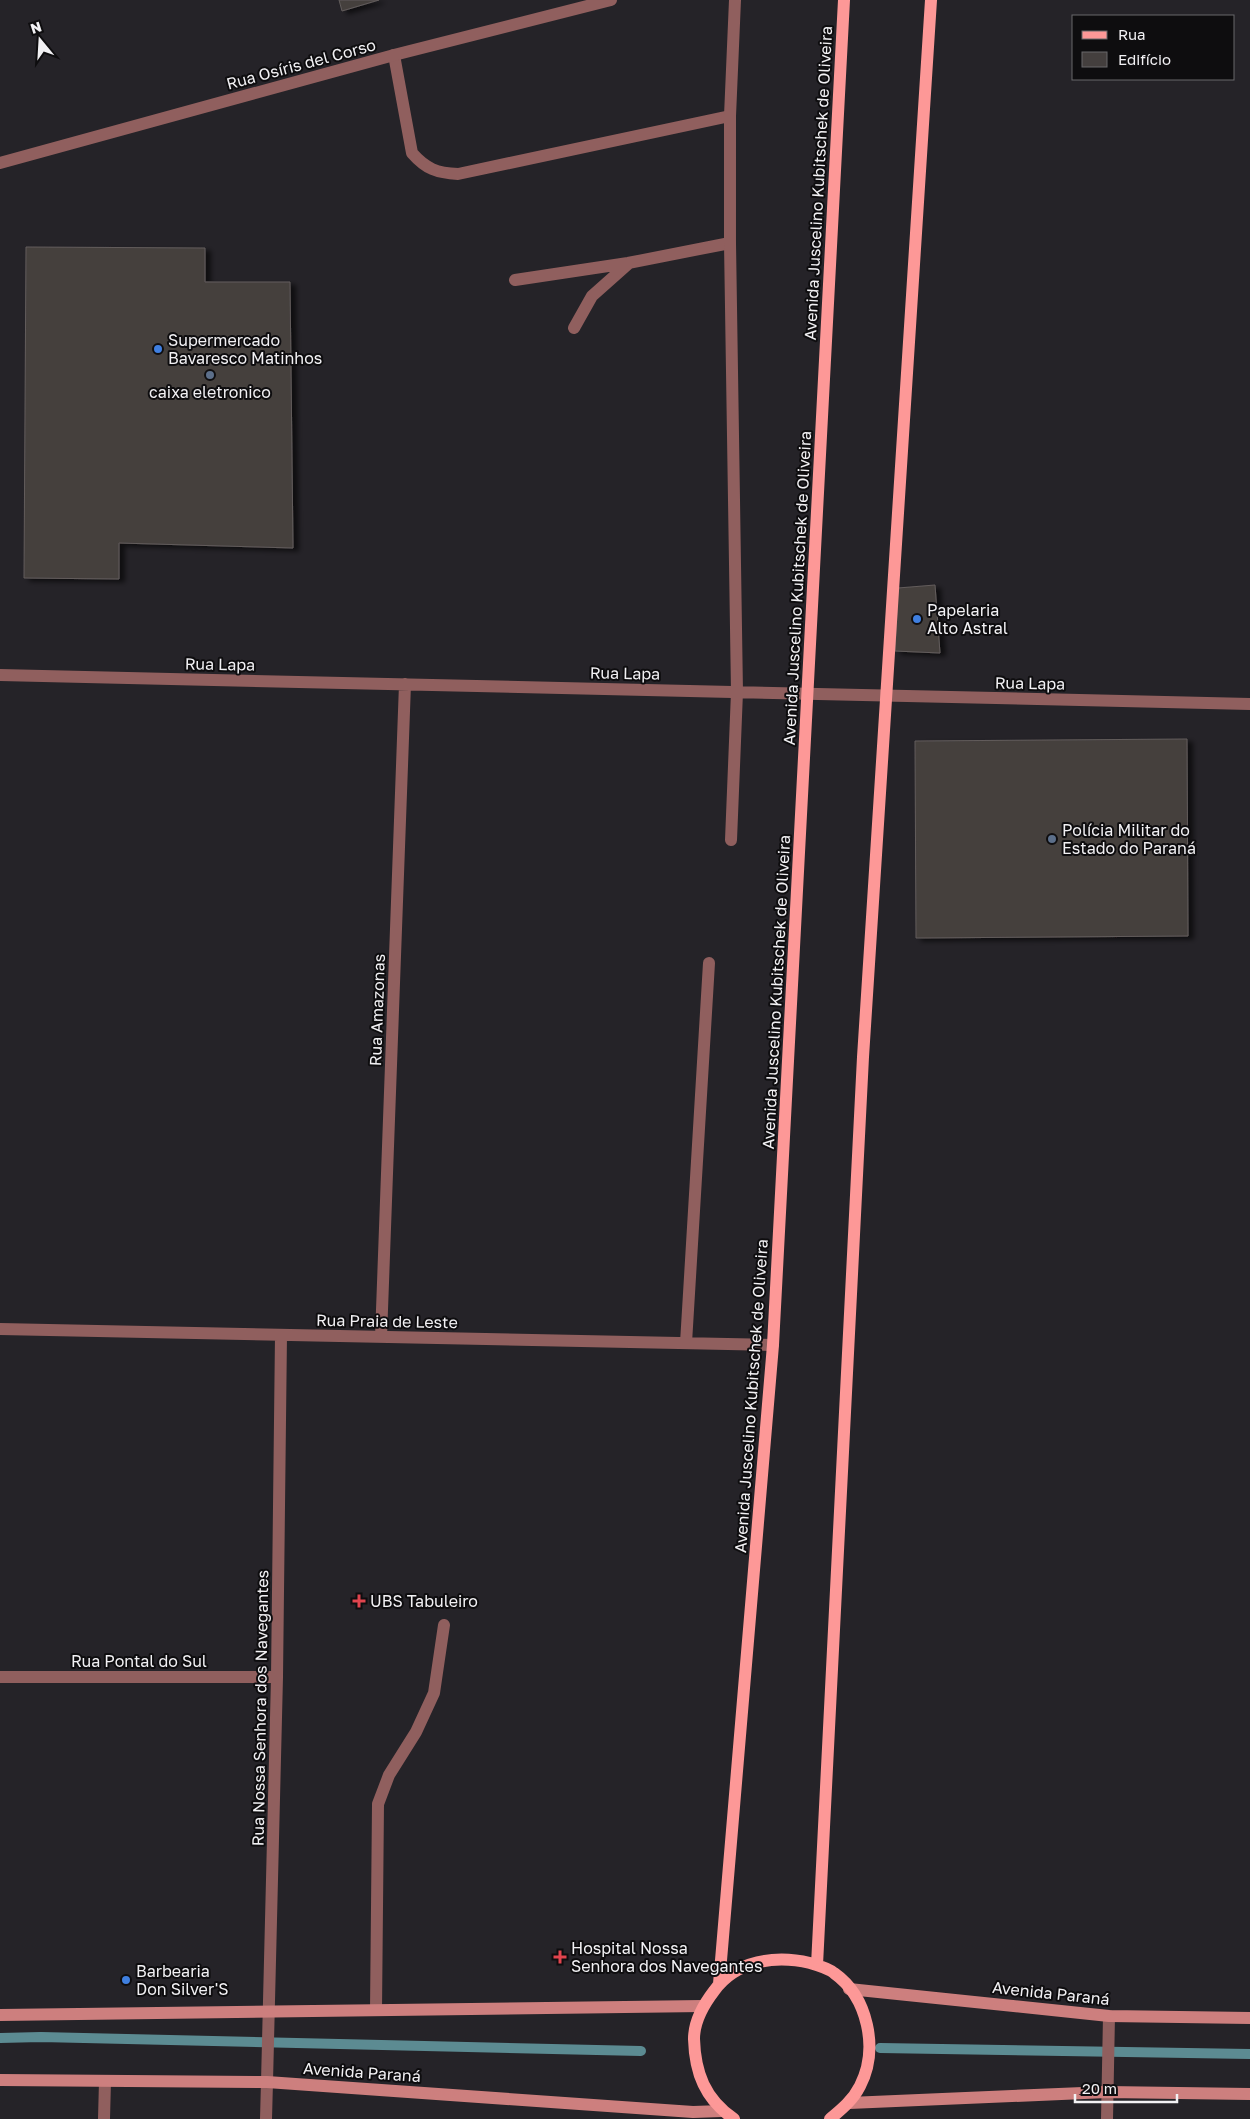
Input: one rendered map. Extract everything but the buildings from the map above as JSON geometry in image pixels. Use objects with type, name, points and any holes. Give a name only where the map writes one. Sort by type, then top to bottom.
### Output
[{"type":"main road","name":"Avenida Juscelino Kubitschek de Oliveira","points":[[719,1984],[773,1345],[844,0]]},
{"type":"main road","points":[[817,1965],[863,1057],[931,0]]},
{"type":"main road","points":[[734,2119],[722,2111],[704,2088],[694,2062],[694,2033],[703,2006],[719,1984],[740,1968],[765,1960],[792,1959],[817,1965],[834,1972],[849,1988],[861,2006],[867,2025],[870,2046],[868,2066],[860,2085],[849,2103],[830,2119]]},
{"type":"street","name":"Rua Osíris del Corso","points":[[0,163],[394,55],[611,0]]},
{"type":"street","points":[[731,840],[737,692],[730,243],[730,116],[735,0]]},
{"type":"street","points":[[394,55],[412,153],[423,165],[439,174],[458,174],[730,116]]},
{"type":"street","points":[[515,280],[628,263],[730,243]]},
{"type":"street","points":[[574,328],[592,296],[628,263]]},
{"type":"street","name":"Rua Lapa","points":[[0,675],[808,692],[887,696],[1250,704]]},
{"type":"street","name":"Rua Amazonas","points":[[381,1337],[405,684]]},
{"type":"street","points":[[686,1343],[709,963]]},
{"type":"street","name":"Rua Praia de Leste","points":[[0,1329],[773,1345]]},
{"type":"street","name":"Rua Nossa Senhora dos Navegantes","points":[[266,2119],[269,2067],[277,1677],[281,1335]]},
{"type":"street","points":[[376,2010],[378,1804],[390,1775],[416,1732],[434,1693],[444,1625]]},
{"type":"street","name":"Rua Pontal do Sul","points":[[0,1677],[277,1677]]},
{"type":"street","name":"Avenida Paraná","points":[[849,1988],[1109,2016],[1250,2018]]},
{"type":"street","points":[[0,2015],[270,2017],[376,2010],[703,2006]]},
{"type":"street","points":[[1107,2119],[1109,2016]]},
{"type":"street","name":"Avenida Paraná","points":[[0,2080],[268,2082],[683,2112],[722,2111]]},
{"type":"street","points":[[104,2119],[105,2080]]},
{"type":"street","points":[[849,2103],[1107,2092],[1250,2094]]},
{"type":"waterway","points":[[0,2038],[41,2037],[641,2051]]},
{"type":"waterway","points":[[880,2048],[1250,2054]]},
{"type":"place","name":"Supermercado Bavaresco Matinhos","points":[[158,349]]},
{"type":"place","name":"caixa eletronico","points":[[210,375]]},
{"type":"place","name":"Papelaria Alto Astral","points":[[917,619]]},
{"type":"place","name":"Polícia Militar do Estado do Paraná","points":[[1052,839]]},
{"type":"place","name":"UBS Tabuleiro","points":[[359,1601]]},
{"type":"place","name":"Hospital Nossa Senhora dos Navegantes","points":[[560,1957]]},
{"type":"place","name":"Barbearia Don Silver'S","points":[[126,1980]]}]
